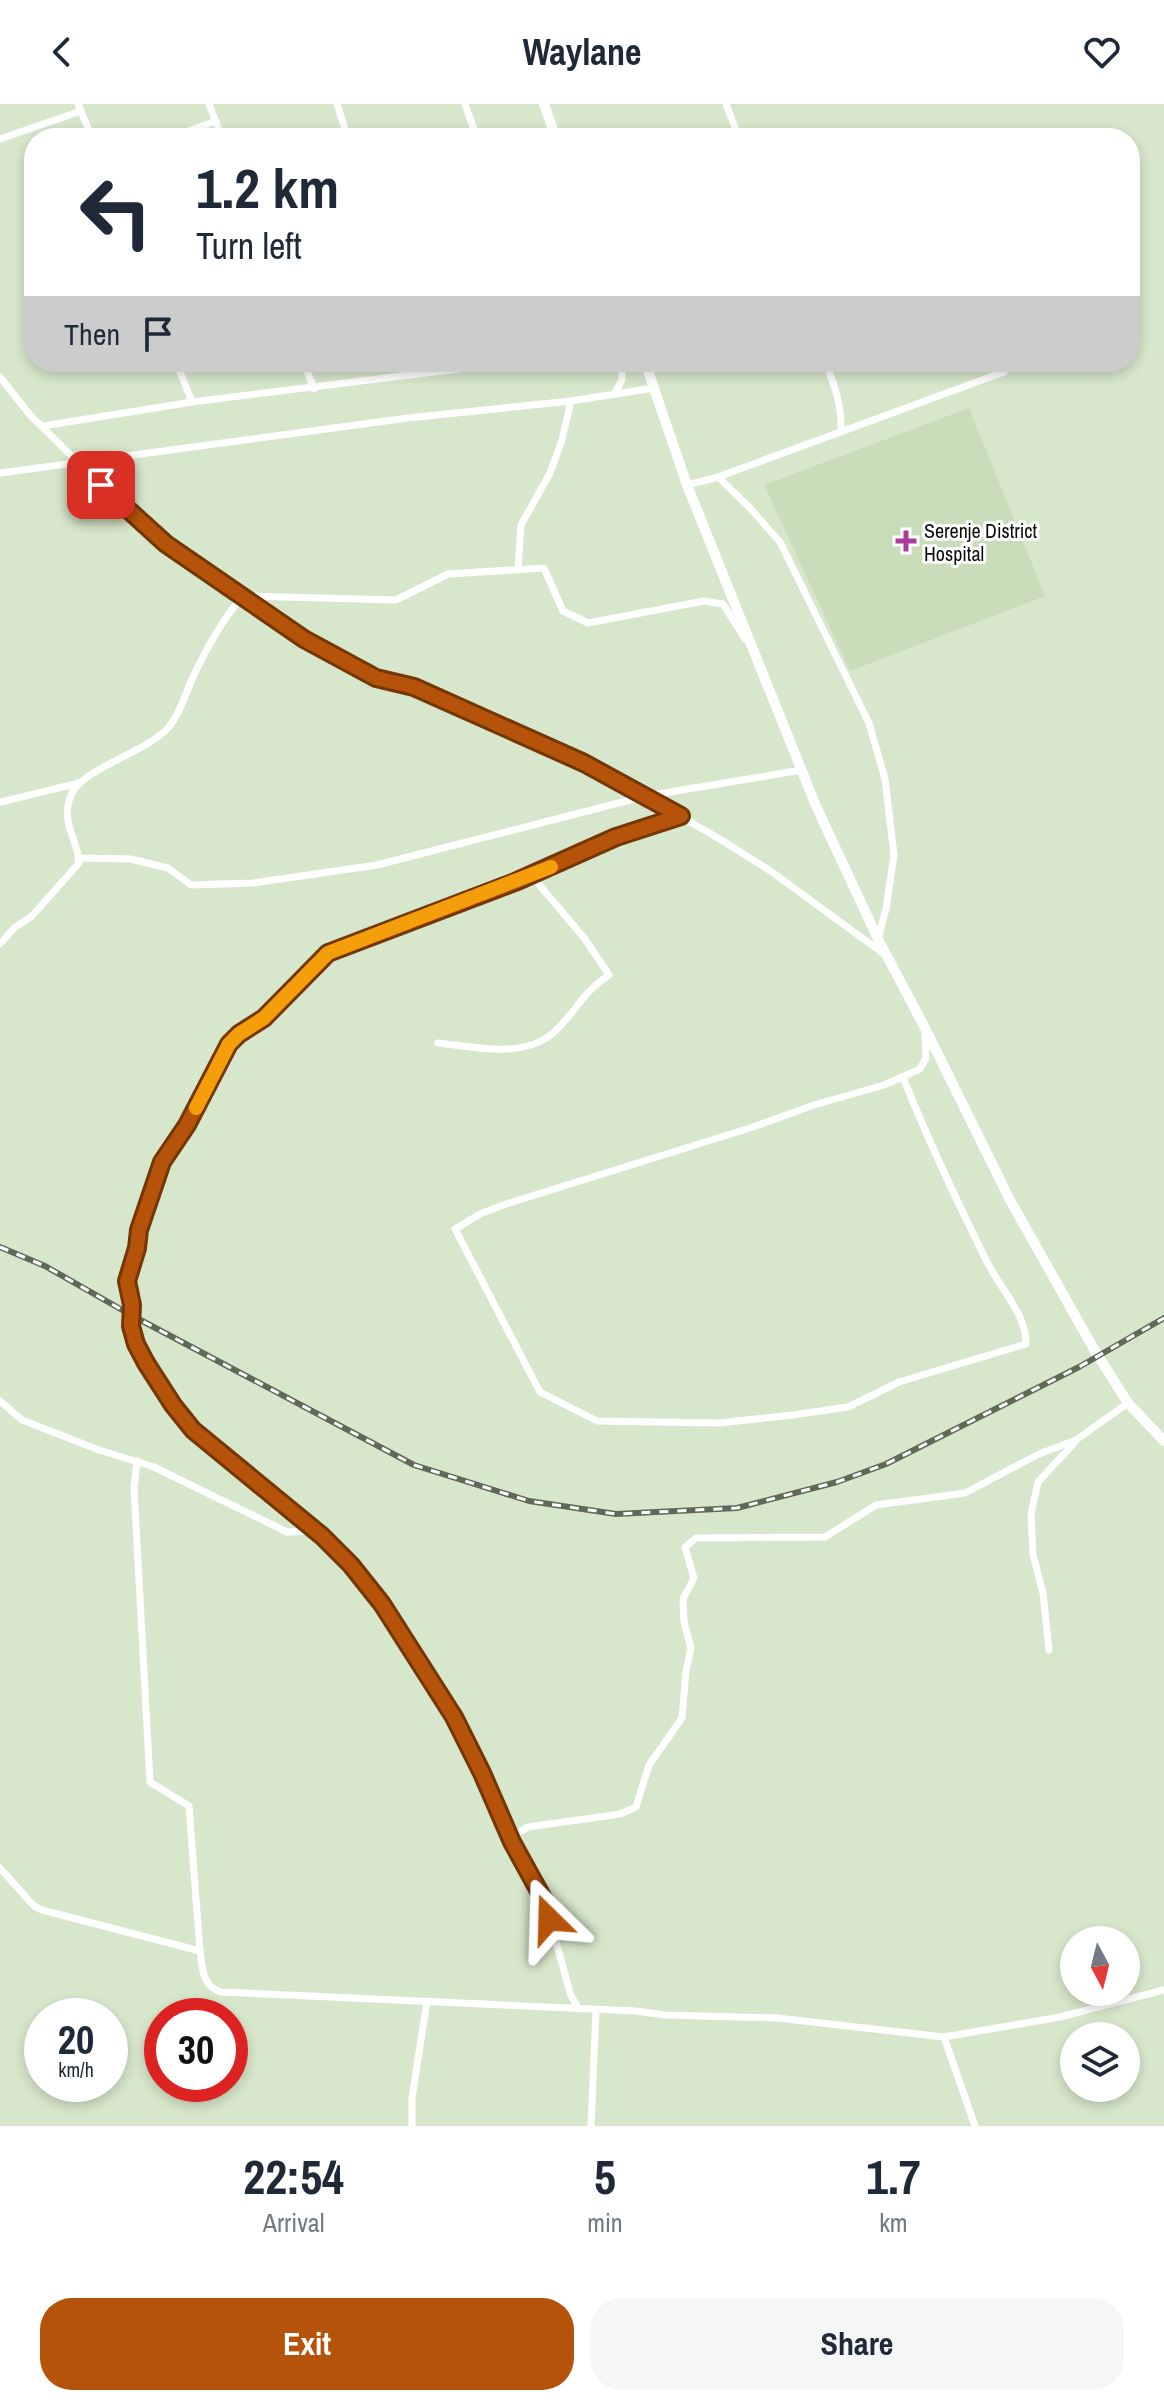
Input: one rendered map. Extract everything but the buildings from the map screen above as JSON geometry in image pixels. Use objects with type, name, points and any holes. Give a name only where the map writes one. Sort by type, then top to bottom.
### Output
[{"type":"main road","points":[[544,104],[552,128]]},
{"type":"main road","points":[[648,372],[687,485],[802,770],[878,939],[1010,1200],[1095,1351],[1128,1403],[1164,1441]]},
{"type":"street","points":[[209,104],[218,128]]},
{"type":"street","points":[[337,104],[345,128]]},
{"type":"street","points":[[465,104],[473,128]]},
{"type":"street","points":[[726,104],[735,128]]},
{"type":"street","points":[[28,128],[80,108],[88,128]]},
{"type":"street","points":[[197,128],[216,121]]},
{"type":"street","points":[[0,139],[24,130]]},
{"type":"street","points":[[180,372],[192,402]]},
{"type":"street","points":[[308,372],[314,389]]},
{"type":"street","points":[[43,426],[192,402],[314,389],[403,372]]},
{"type":"street","points":[[615,393],[622,380],[622,372]]},
{"type":"street","points":[[828,372],[838,401],[841,432]]},
{"type":"street","points":[[687,485],[718,477],[1004,372]]},
{"type":"street","points":[[0,377],[30,415],[62,443],[78,464],[166,544],[304,639],[376,678],[414,687],[469,711],[584,763],[646,796],[772,872],[886,955]]},
{"type":"street","points":[[0,473],[654,388]]},
{"type":"street","points":[[518,568],[521,525],[550,473],[571,401]]},
{"type":"street","points":[[718,477],[780,542],[869,723],[885,779],[894,855],[878,939]]},
{"type":"street","points":[[243,596],[396,600],[448,574],[544,568],[563,611],[588,623],[704,601],[723,604],[759,661]]},
{"type":"street","points":[[0,802],[79,783],[137,751],[171,725],[216,632],[243,596]]},
{"type":"street","points":[[78,858],[131,859],[168,868],[191,885],[253,883],[377,865],[646,796],[802,770]]},
{"type":"street","points":[[0,944],[14,928],[32,916],[79,863],[66,816],[72,794],[79,783]]},
{"type":"street","points":[[579,2009],[571,1996],[545,1902],[510,1838],[454,1717],[368,1585],[336,1549],[193,1430],[173,1405],[146,1363],[131,1326],[132,1305],[127,1281],[139,1230],[162,1162],[187,1125],[229,1044],[264,1018],[328,953],[531,875],[616,837],[681,816]]},
{"type":"street","points":[[438,1043],[515,1048],[536,1043],[552,1035],[584,995],[609,975],[585,939],[531,875]]},
{"type":"street","points":[[903,1077],[929,1143],[976,1240],[1026,1330],[1026,1344],[899,1382],[848,1407],[719,1423],[597,1421],[540,1392],[455,1229],[480,1214],[506,1204],[814,1105],[850,1097],[903,1077],[920,1069],[926,1058],[925,1028]]},
{"type":"street","points":[[0,1401],[22,1420],[176,1477],[287,1532],[315,1531]]},
{"type":"street","points":[[1049,1650],[1043,1593],[1033,1555],[1031,1514],[1038,1482],[1076,1440],[1128,1403]]},
{"type":"street","points":[[510,1838],[528,1827],[620,1814],[636,1807],[649,1765],[682,1718],[691,1648],[684,1622],[683,1599],[694,1578],[685,1547],[696,1538],[825,1537],[876,1505],[965,1493],[1039,1454],[1076,1440]]},
{"type":"street","points":[[137,1461],[134,1488],[150,1782],[189,1806],[200,1951],[204,1980],[212,1989],[221,1992],[777,2018],[944,2037],[1060,2017],[1164,1990]]},
{"type":"street","points":[[0,1868],[34,1906],[42,1910],[200,1951]]},
{"type":"street","points":[[412,2126],[412,2098],[427,2001]]},
{"type":"street","points":[[591,2126],[596,2011]]},
{"type":"street","points":[[944,2037],[975,2126]]},
{"type":"shaded area","name":"Serenje District Hospital","points":[[969,408],[1045,596],[850,671],[764,485]]},
{"type":"railway","points":[[0,1247],[45,1266],[414,1465],[529,1501],[616,1514],[737,1508],[837,1482],[886,1464],[1079,1367],[1164,1318]]},
{"type":"slow traffic","points":[[196,1108],[229,1044],[264,1018],[328,953],[551,867]]},
{"type":"place","name":"Serenje District Hospital","points":[[906,541]]},
{"type":"route","points":[[101,485],[166,544],[304,639],[376,678],[414,687],[584,763],[681,816],[616,837],[515,882],[328,953],[264,1018],[229,1044],[187,1125],[162,1162],[139,1230],[133,1266],[127,1281],[132,1305],[131,1326],[136,1344],[173,1405],[193,1430],[336,1549],[382,1604],[454,1717],[512,1842],[545,1902],[549,1919]]}]
